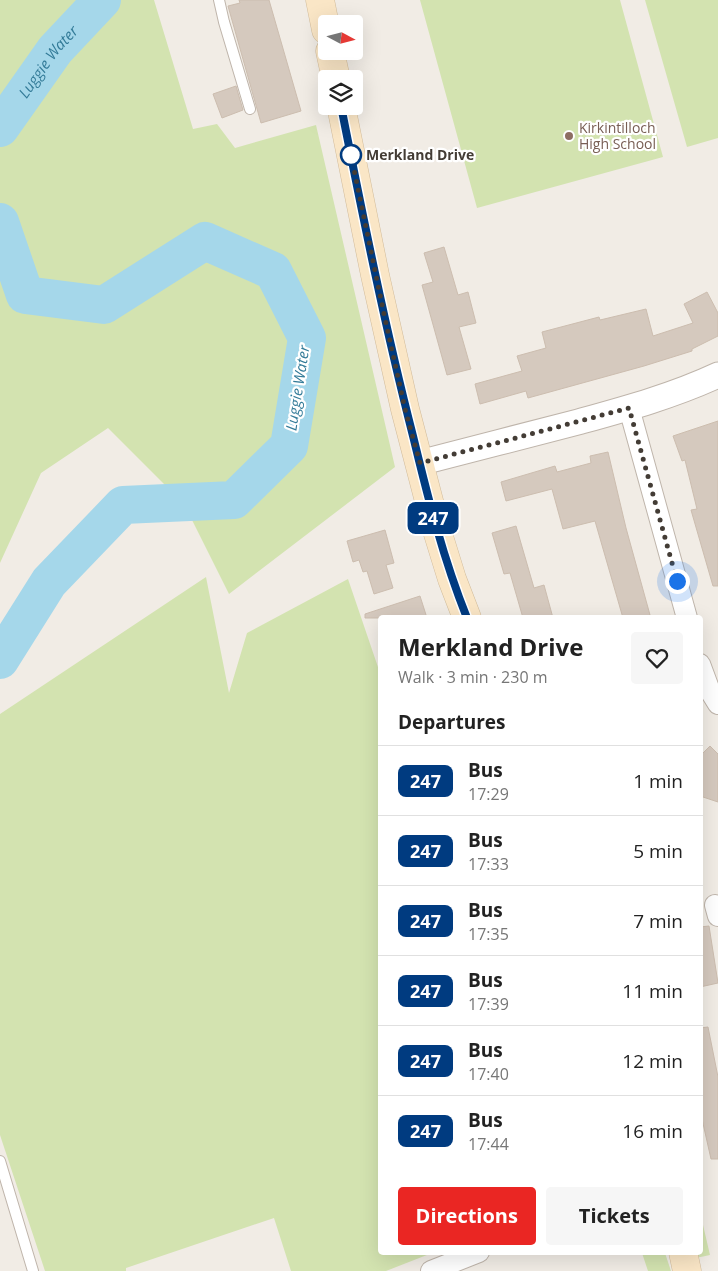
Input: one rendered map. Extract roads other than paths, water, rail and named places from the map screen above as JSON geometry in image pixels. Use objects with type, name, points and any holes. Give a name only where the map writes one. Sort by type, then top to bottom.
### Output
[{"type":"main road","points":[[320,0],[323,15]]},
{"type":"main road","points":[[343,115],[375,275],[403,400],[435,524],[452,580],[466,615]]},
{"type":"main road","points":[[684,1255],[687,1271]]},
{"type":"street","points":[[420,463],[629,408],[692,387],[718,375]]},
{"type":"street","points":[[629,408],[686,615]]},
{"type":"street","points":[[703,672],[710,691],[718,704]]},
{"type":"street","points":[[431,1271],[471,1255]]},
{"type":"lane","points":[[219,0],[250,108]]},
{"type":"lane","points":[[0,1160],[33,1271]]},
{"type":"waterway","name":"Luggie Water","points":[[0,128],[55,50],[102,0]]},
{"type":"waterway","name":"Luggie Water","points":[[0,222],[25,295],[104,305],[205,241],[273,271],[307,338],[289,446],[234,500],[123,505],[49,582],[0,660]]},
{"type":"place","name":"Kirkintilloch High School","points":[[569,136]]},
{"type":"place","name":"Merkland Drive","points":[[351,155]]}]
